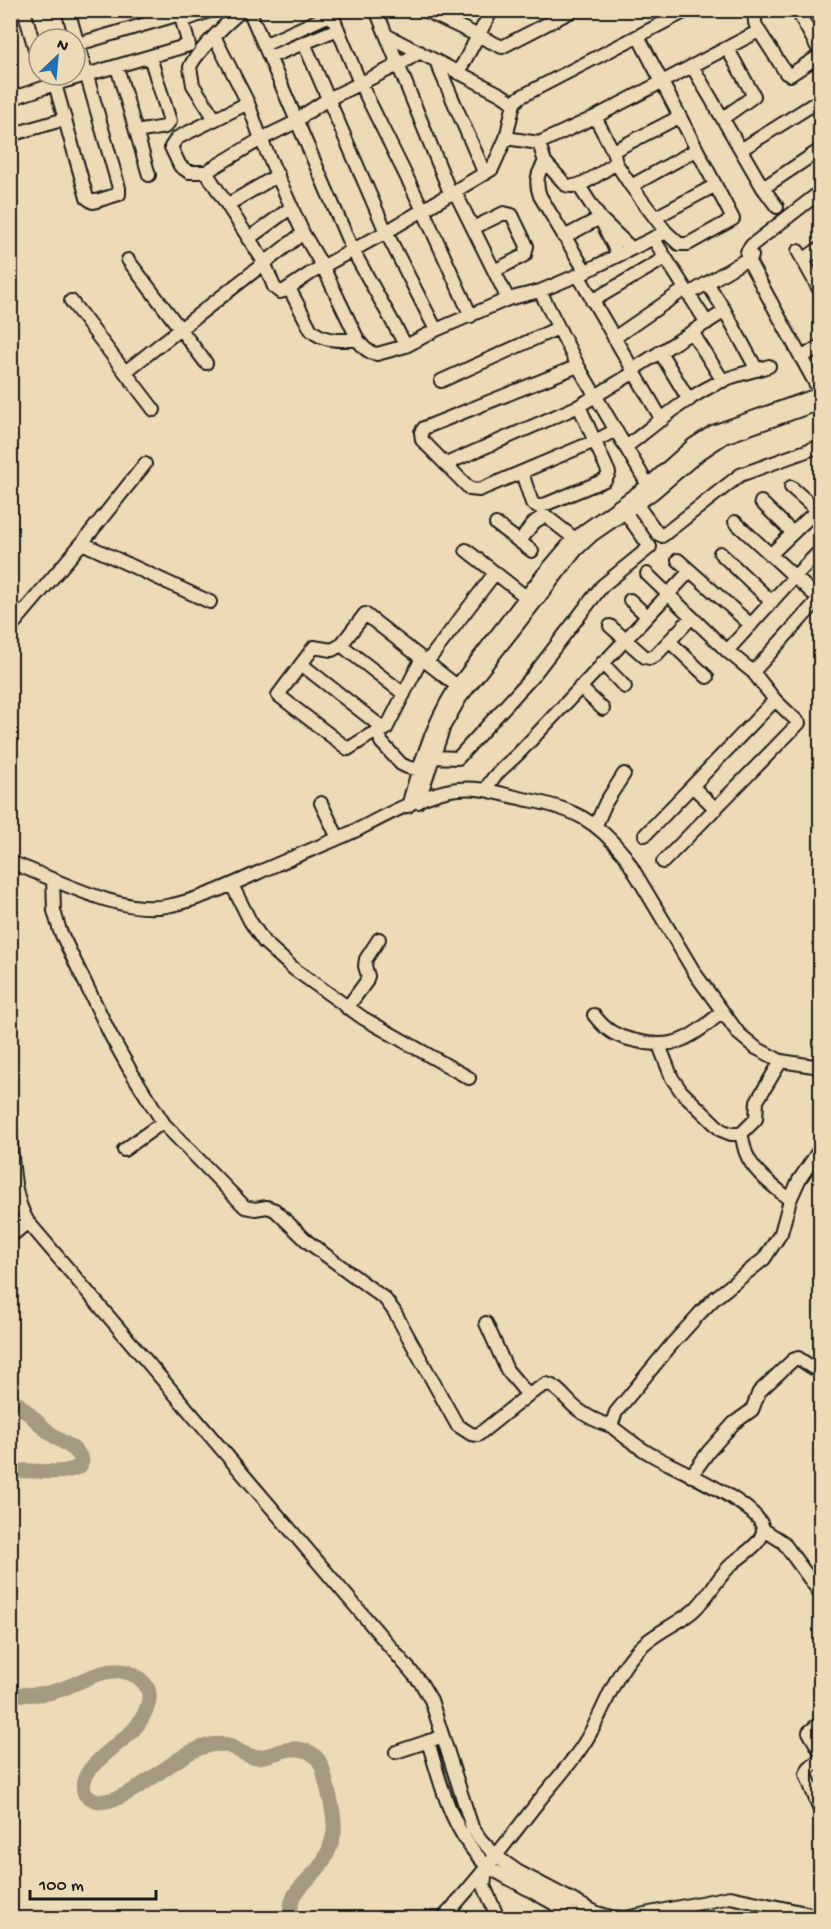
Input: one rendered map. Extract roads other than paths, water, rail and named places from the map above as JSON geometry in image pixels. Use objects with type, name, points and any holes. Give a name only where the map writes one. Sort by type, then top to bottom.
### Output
[{"type":"street","points":[[24,10],[29,27]]},
{"type":"street","points":[[87,41],[180,15],[212,10]]},
{"type":"street","points":[[215,119],[193,85],[189,72],[194,59],[243,10]]},
{"type":"street","points":[[249,10],[352,249],[406,346]]},
{"type":"street","points":[[376,10],[453,193],[508,299]]},
{"type":"street","points":[[458,73],[492,10]]},
{"type":"street","points":[[206,172],[264,262],[278,290],[284,291],[352,249],[386,232],[492,169],[506,138],[514,103],[520,97],[688,10]]},
{"type":"street","points":[[761,10],[754,19],[754,23],[786,73],[790,75],[819,56],[820,52],[797,10]]},
{"type":"street","points":[[70,11],[74,27]]},
{"type":"street","points":[[430,12],[502,47],[572,11]]},
{"type":"street","points":[[264,45],[331,12],[360,83],[423,210],[471,316]]},
{"type":"street","points":[[50,87],[65,119],[87,198],[93,202],[119,194],[87,75],[189,45],[180,15]]},
{"type":"street","points":[[270,57],[338,29]]},
{"type":"street","points":[[506,138],[539,143],[596,117],[759,31]]},
{"type":"street","points":[[386,35],[514,103]]},
{"type":"street","points":[[596,117],[631,186],[666,232],[679,244],[684,245],[732,219],[638,36]]},
{"type":"street","points":[[214,38],[248,103],[261,139],[303,233],[358,340],[369,352],[377,354],[406,346],[436,330],[508,299],[540,291],[582,274],[666,232]]},
{"type":"street","points":[[304,43],[386,232],[436,330]]},
{"type":"street","points":[[723,117],[754,96],[728,48]]},
{"type":"street","points":[[248,103],[177,138],[171,147],[182,169],[189,172],[206,172],[261,139],[296,122],[304,114],[328,99],[420,52]]},
{"type":"street","points":[[136,132],[165,127],[170,121],[150,57]]},
{"type":"street","points":[[436,61],[485,174]]},
{"type":"street","points":[[692,66],[763,188],[777,207]]},
{"type":"street","points":[[117,67],[149,175]]},
{"type":"street","points":[[11,96],[35,87]]},
{"type":"street","points":[[741,149],[820,100]]},
{"type":"street","points":[[539,143],[545,162],[566,185],[579,186],[615,157],[679,117]]},
{"type":"street","points":[[10,135],[65,119]]},
{"type":"street","points":[[631,186],[696,150]]},
{"type":"street","points":[[763,188],[820,150]]},
{"type":"street","points":[[545,162],[537,177],[536,185],[540,196],[564,237],[592,301],[662,420]]},
{"type":"street","points":[[227,205],[278,175]]},
{"type":"street","points":[[579,186],[600,218],[618,255]]},
{"type":"street","points":[[656,217],[714,186]]},
{"type":"street","points":[[614,338],[687,291],[707,283],[749,255],[752,245],[781,220],[820,192]]},
{"type":"street","points":[[248,239],[292,207]]},
{"type":"street","points":[[473,228],[504,213],[512,214],[527,246],[527,252],[494,271]]},
{"type":"street","points":[[564,237],[600,218]]},
{"type":"street","points":[[600,218],[631,248]]},
{"type":"street","points":[[125,372],[303,233]]},
{"type":"street","points":[[653,238],[707,323]]},
{"type":"street","points":[[820,248],[800,255],[820,291]]},
{"type":"street","points":[[650,489],[693,445],[713,432],[820,393],[805,357],[749,255]]},
{"type":"street","points":[[592,301],[665,258]]},
{"type":"street","points":[[128,260],[206,363]]},
{"type":"street","points":[[626,447],[689,400],[723,381],[763,368],[707,283]]},
{"type":"street","points":[[289,288],[315,334],[327,339],[358,340]]},
{"type":"street","points":[[540,291],[578,366],[650,489]]},
{"type":"street","points":[[71,301],[154,410]]},
{"type":"street","points":[[446,464],[579,406],[725,311]]},
{"type":"street","points":[[441,381],[558,328]]},
{"type":"street","points":[[693,332],[723,381]]},
{"type":"street","points":[[805,357],[820,346]]},
{"type":"street","points":[[660,352],[689,400]]},
{"type":"street","points":[[805,357],[820,378]]},
{"type":"street","points":[[578,366],[424,428],[421,432],[422,440],[474,491],[595,441],[616,430]]},
{"type":"street","points":[[413,804],[424,771],[434,727],[442,709],[457,686],[556,558],[575,539],[724,437],[820,403]]},
{"type":"street","points":[[522,472],[532,504],[538,507],[605,480],[609,473],[579,406]]},
{"type":"street","points":[[634,500],[658,534],[662,536],[740,475],[820,446]]},
{"type":"street","points":[[10,628],[145,464]]},
{"type":"street","points":[[770,555],[819,508],[791,487]]},
{"type":"street","points":[[424,771],[433,757],[444,726],[460,698],[565,563],[592,535],[625,512],[634,500]]},
{"type":"street","points":[[761,502],[794,533]]},
{"type":"street","points":[[433,757],[458,758],[532,677],[602,585],[650,547],[625,512]]},
{"type":"street","points":[[520,542],[537,519],[543,516],[575,539]]},
{"type":"street","points":[[735,522],[793,578],[820,599],[753,672]]},
{"type":"street","points":[[496,524],[532,551]]},
{"type":"street","points":[[82,543],[210,602]]},
{"type":"street","points":[[466,550],[526,597]]},
{"type":"street","points":[[727,651],[820,551]]},
{"type":"street","points":[[720,553],[772,602]]},
{"type":"street","points":[[678,560],[751,625]]},
{"type":"street","points":[[488,787],[498,772],[519,753],[690,571]]},
{"type":"street","points":[[457,686],[424,660],[365,614],[341,645],[332,650],[314,647],[278,695],[348,749],[370,735],[386,729],[424,660],[495,573]]},
{"type":"street","points":[[647,574],[727,651],[753,672],[775,700],[799,723],[663,862]]},
{"type":"street","points":[[630,600],[647,616]]},
{"type":"street","points":[[610,626],[645,657],[650,658],[693,617]]},
{"type":"street","points":[[669,641],[707,677]]},
{"type":"street","points":[[341,645],[404,694]]},
{"type":"street","points":[[602,663],[626,687]]},
{"type":"street","points":[[301,664],[379,725],[381,742],[400,764],[424,771]]},
{"type":"street","points":[[580,687],[603,709]]},
{"type":"street","points":[[645,835],[775,700]]},
{"type":"street","points":[[598,820],[606,802],[624,774]]},
{"type":"street","points":[[692,786],[716,809]]},
{"type":"street","points":[[10,862],[119,903],[148,908],[166,906],[232,885],[335,832],[454,789],[488,787],[598,820],[625,856],[696,975],[747,1042],[781,1060],[820,1067]]},
{"type":"street","points":[[321,803],[335,832]]},
{"type":"street","points":[[53,879],[54,911],[60,931],[111,1036],[163,1122],[245,1207],[255,1209],[267,1207],[275,1210],[308,1242],[385,1299],[394,1311],[457,1425],[477,1435],[542,1385],[550,1385],[589,1417],[611,1426],[651,1455],[743,1505],[759,1520],[764,1530],[783,1542],[818,1585]]},
{"type":"street","points":[[232,885],[250,921],[264,942],[294,969],[347,1008],[392,1036],[469,1078]]},
{"type":"street","points":[[347,1008],[366,982],[368,976],[366,960],[379,939]]},
{"type":"street","points":[[594,1015],[612,1034],[659,1046],[677,1043],[697,1033],[722,1012]]},
{"type":"street","points":[[659,1046],[672,1078],[681,1091],[721,1130],[731,1134],[741,1134],[756,1119],[757,1101],[781,1060]]},
{"type":"street","points":[[124,1150],[163,1122]]},
{"type":"street","points":[[10,1132],[13,1184],[28,1222],[412,1670],[431,1700],[462,1801],[472,1827],[481,1840],[531,1886],[580,1918]]},
{"type":"street","points":[[741,1134],[750,1161],[790,1200]]},
{"type":"street","points":[[611,1426],[616,1412],[686,1328],[715,1298],[764,1259],[781,1233],[790,1200],[799,1180],[820,1152]]},
{"type":"street","points":[[10,1237],[28,1222]]},
{"type":"street","points":[[486,1323],[507,1370],[528,1395]]},
{"type":"street","points":[[691,1476],[730,1428],[752,1410],[759,1392],[793,1360],[798,1358],[813,1368],[820,1366]]},
{"type":"street","points":[[443,1918],[487,1868],[582,1747],[597,1723],[621,1670],[629,1658],[658,1632],[692,1612],[724,1572],[758,1540],[764,1530]]},
{"type":"street","points":[[820,1723],[809,1732],[820,1752]]},
{"type":"street","points":[[396,1752],[442,1737]]},
{"type":"street","points":[[428,1740],[448,1806],[469,1846],[487,1868],[612,1917],[625,1918],[730,1897],[820,1916]]},
{"type":"street","points":[[820,1758],[806,1774],[820,1810]]},
{"type":"street","points":[[448,1806],[462,1801]]},
{"type":"street","points":[[487,1868],[484,1886],[498,1918]]},
{"type":"waterway","points":[[10,1398],[48,1432],[74,1449],[82,1461],[80,1466],[64,1471],[10,1472]]},
{"type":"waterway","points":[[10,1694],[47,1693],[60,1690],[94,1675],[112,1671],[131,1674],[145,1684],[149,1700],[141,1720],[127,1736],[92,1767],[86,1776],[83,1785],[85,1794],[98,1801],[116,1799],[126,1794],[189,1753],[206,1746],[218,1744],[230,1746],[254,1757],[292,1749],[303,1750],[315,1756],[323,1770],[332,1810],[334,1832],[323,1862],[294,1896],[291,1903],[293,1918]]}]
